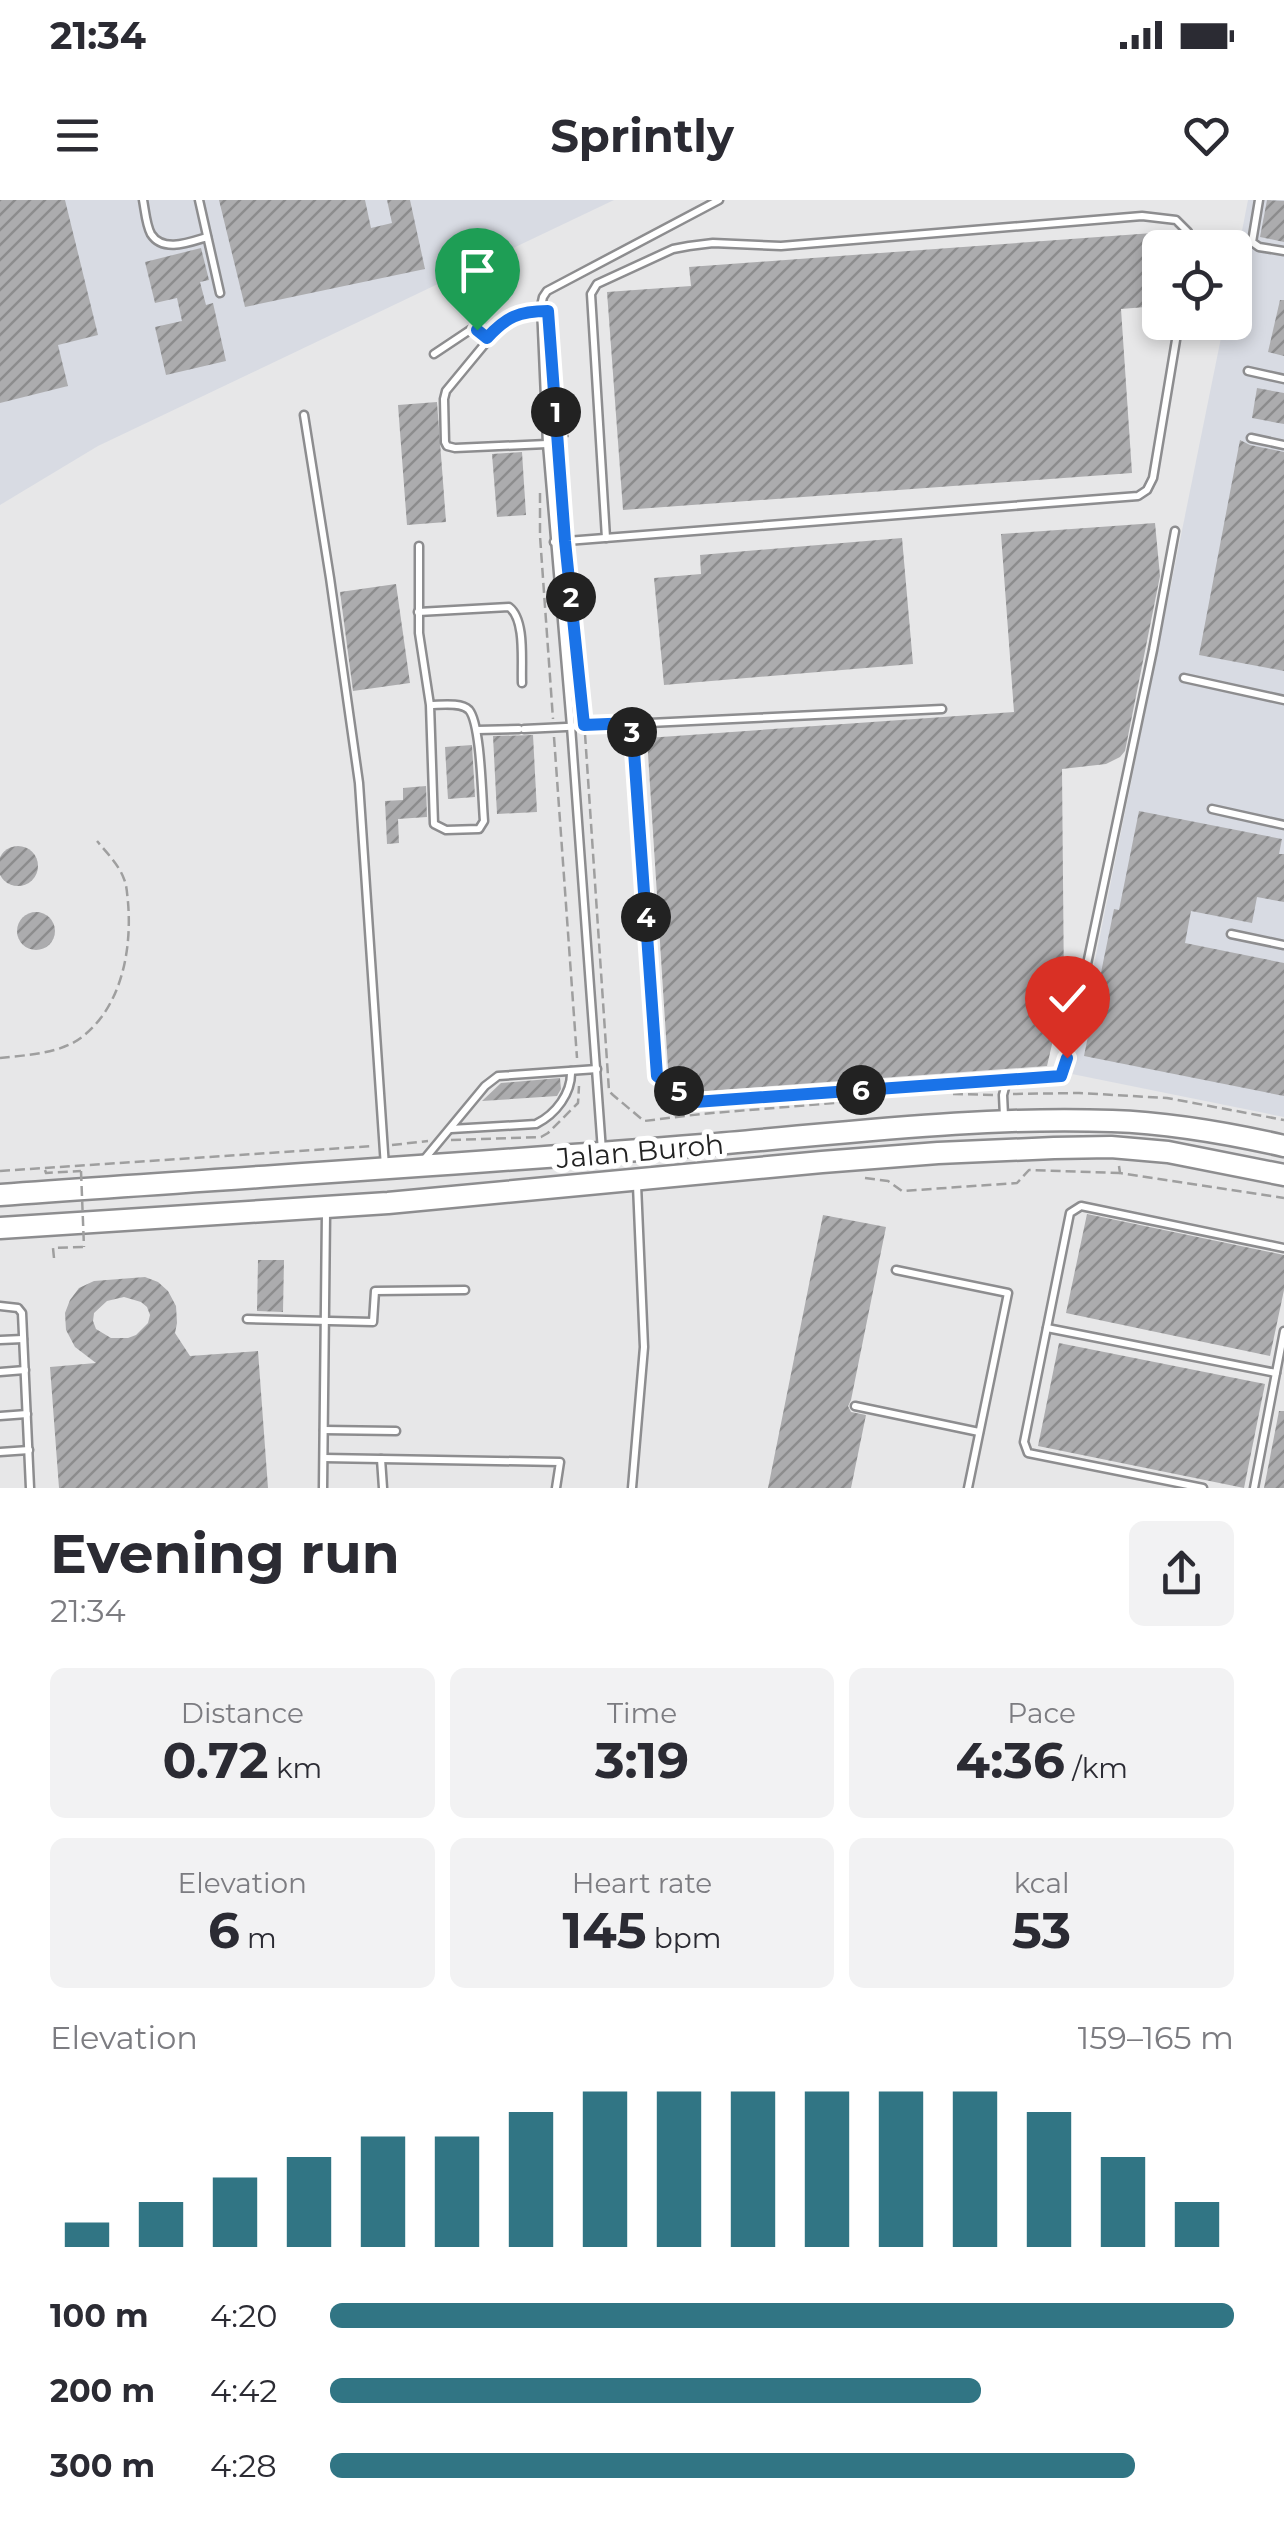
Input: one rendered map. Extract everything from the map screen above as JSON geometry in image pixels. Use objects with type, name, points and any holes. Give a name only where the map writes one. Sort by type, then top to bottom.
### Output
[{"type":"highway","name":"Jalan Buroh","points":[[0,1195],[1004,1122],[1113,1120],[1173,1125],[1284,1146]]},
{"type":"highway","name":"Jalan Buroh","points":[[0,1228],[326,1207],[938,1153],[1054,1148],[1168,1152],[1284,1175]]},
{"type":"lane","points":[[143,200],[150,232],[159,241],[179,245],[207,238]]},
{"type":"lane","points":[[199,200],[220,294]]},
{"type":"lane","points":[[547,444],[447,446],[446,392],[502,322],[542,311],[547,291],[720,200]]},
{"type":"lane","points":[[1258,200],[1252,242],[1284,252]]},
{"type":"lane","points":[[606,538],[591,294],[598,284],[674,249],[713,243],[781,246],[1142,216],[1176,220],[1186,230]]},
{"type":"lane","name":"Jalan Buroh","points":[[542,311],[547,444],[602,1152]]},
{"type":"lane","points":[[434,354],[470,330],[487,338]]},
{"type":"lane","points":[[554,542],[1138,496],[1147,490],[1153,478],[1175,340]]},
{"type":"lane","points":[[1248,372],[1284,380]]},
{"type":"lane","points":[[304,415],[359,783],[385,1168]]},
{"type":"lane","points":[[1251,438],[1284,444]]},
{"type":"lane","points":[[632,723],[657,1076],[695,1102],[1061,1076],[1175,531]]},
{"type":"lane","points":[[419,546],[418,612],[430,705],[434,824],[446,830],[479,829],[483,825],[477,730],[470,712],[466,708],[430,705]]},
{"type":"lane","points":[[418,612],[508,607],[516,612],[522,683]]},
{"type":"lane","points":[[1184,678],[1284,700]]},
{"type":"lane","points":[[477,730],[942,709]]},
{"type":"lane","points":[[1212,809],[1284,825]]},
{"type":"lane","points":[[1231,934],[1284,945]]},
{"type":"lane","points":[[419,1166],[498,1076],[597,1069]]},
{"type":"lane","points":[[450,1129],[536,1124],[545,1120],[566,1096],[575,1070]]},
{"type":"lane","points":[[1004,1122],[1002,1095],[1007,1080]]},
{"type":"lane","points":[[632,1488],[644,1347],[636,1179]]},
{"type":"lane","points":[[1203,1488],[1028,1452],[1024,1442],[1070,1213],[1081,1206],[1284,1248]]},
{"type":"lane","points":[[323,1488],[326,1207]]},
{"type":"lane","points":[[896,1270],[1008,1292],[968,1488]]},
{"type":"lane","points":[[247,1319],[373,1322],[375,1291],[465,1290]]},
{"type":"lane","points":[[0,1306],[18,1308],[22,1313],[30,1488]]},
{"type":"lane","points":[[1046,1328],[1276,1374]]},
{"type":"lane","points":[[1254,1488],[1284,1332]]},
{"type":"lane","points":[[0,1340],[23,1339]]},
{"type":"lane","points":[[0,1372],[25,1370]]},
{"type":"lane","points":[[855,1406],[979,1432]]},
{"type":"lane","points":[[0,1416],[26,1414]]},
{"type":"lane","points":[[324,1430],[396,1431]]},
{"type":"lane","points":[[0,1452],[29,1450]]},
{"type":"lane","points":[[324,1458],[560,1462],[556,1488]]},
{"type":"lane","points":[[381,1459],[383,1488]]},
{"type":"path","points":[[560,471],[556,424],[570,423]]},
{"type":"path","points":[[557,436],[573,436]]},
{"type":"path","points":[[0,1171],[440,1140],[540,1137],[578,1102],[540,536],[540,481]]},
{"type":"path","points":[[569,578],[584,725],[609,1091],[644,1121],[701,1114]]},
{"type":"path","points":[[0,1058],[54,1050],[82,1036],[118,988],[126,963],[130,920],[126,883],[97,841]]},
{"type":"path","points":[[1118,1148],[1120,1173]]},
{"type":"path","points":[[45,1168],[46,1173],[82,1171],[84,1248],[53,1248],[54,1258]]},
{"type":"path","points":[[865,1178],[888,1181],[902,1190],[1018,1182],[1029,1170],[1120,1173],[1284,1198]]},
{"type":"shaded area","points":[[0,200],[614,200],[98,446],[0,505]]},
{"type":"shaded area","points":[[1248,200],[1284,200],[1284,1117],[1072,1074],[1221,340],[1252,340],[1252,230],[1242,230]]},
{"type":"building","points":[[0,200],[65,200],[98,335],[58,345],[68,386],[0,403]]},
{"type":"building","points":[[219,200],[365,200],[371,228],[392,223],[387,200],[410,200],[425,269],[245,307]]},
{"type":"building","points":[[1267,200],[1284,201],[1284,242],[1260,237]]},
{"type":"building","points":[[1142,234],[1142,307],[1121,309],[1132,473],[623,510],[607,292],[691,286],[689,267]]},
{"type":"building","points":[[201,248],[209,280],[200,282],[206,305],[213,303],[226,361],[166,375],[155,327],[182,321],[177,298],[155,303],[145,262]]},
{"type":"building","points":[[1280,300],[1284,300],[1284,356],[1268,352]]},
{"type":"building","points":[[1257,388],[1284,393],[1284,424],[1252,418]]},
{"type":"building","points":[[437,402],[446,522],[407,525],[398,405]]},
{"type":"building","points":[[1240,440],[1284,452],[1284,671],[1199,655]]},
{"type":"building","points":[[522,452],[526,515],[497,517],[492,454]]},
{"type":"building","points":[[1155,523],[1160,576],[1125,751],[1106,764],[1062,769],[1064,992],[1047,1066],[692,1092],[687,1088],[668,1068],[647,738],[1014,712],[1001,534]]},
{"type":"building","points":[[902,538],[913,664],[664,685],[654,578],[701,574],[700,555]]},
{"type":"building","points":[[396,584],[410,683],[353,691],[340,592]]},
{"type":"building","points":[[533,735],[537,812],[497,814],[493,736]]},
{"type":"building","points":[[472,745],[475,797],[448,799],[445,747]]},
{"type":"building","points":[[426,786],[427,817],[398,819],[399,843],[387,844],[385,801],[403,800],[403,788]]},
{"type":"building","points":[[1139,811],[1282,839],[1279,854],[1284,854],[1284,902],[1257,897],[1252,923],[1191,911],[1185,943],[1284,963],[1284,1096],[1084,1056]]},
{"type":"building","points":[[10,848],[26,848],[36,858],[36,874],[26,884],[10,884],[0,874],[0,858]]},
{"type":"building","points":[[36,912],[50,917],[55,931],[50,945],[36,950],[22,945],[17,931],[22,917]]},
{"type":"building","points":[[560,1078],[557,1096],[482,1101],[501,1083]]},
{"type":"building","points":[[1087,1214],[1284,1255],[1284,1290],[1270,1356],[1066,1313]]},
{"type":"building","points":[[823,1215],[886,1227],[848,1406],[851,1412],[866,1415],[851,1488],[768,1488]]},
{"type":"building","points":[[258,1260],[284,1260],[283,1312],[257,1311]]},
{"type":"building","points":[[145,1277],[158,1282],[176,1306],[175,1333],[190,1356],[258,1351],[268,1488],[59,1488],[50,1367],[96,1363],[75,1347],[66,1330],[65,1313],[79,1288],[94,1281]],"holes":[[[124,1297],[141,1302],[150,1315],[136,1335],[111,1338],[96,1329],[94,1313],[107,1301]]]},
{"type":"building","points":[[1059,1343],[1265,1384],[1244,1488],[1038,1446]]},
{"type":"building","points":[[1279,1411],[1284,1411],[1284,1488],[1264,1488]]},
{"type":"route","points":[[477,330],[487,338],[511,317],[548,311],[584,725],[632,723],[657,1076],[695,1102],[1061,1076],[1067,1058]]}]
